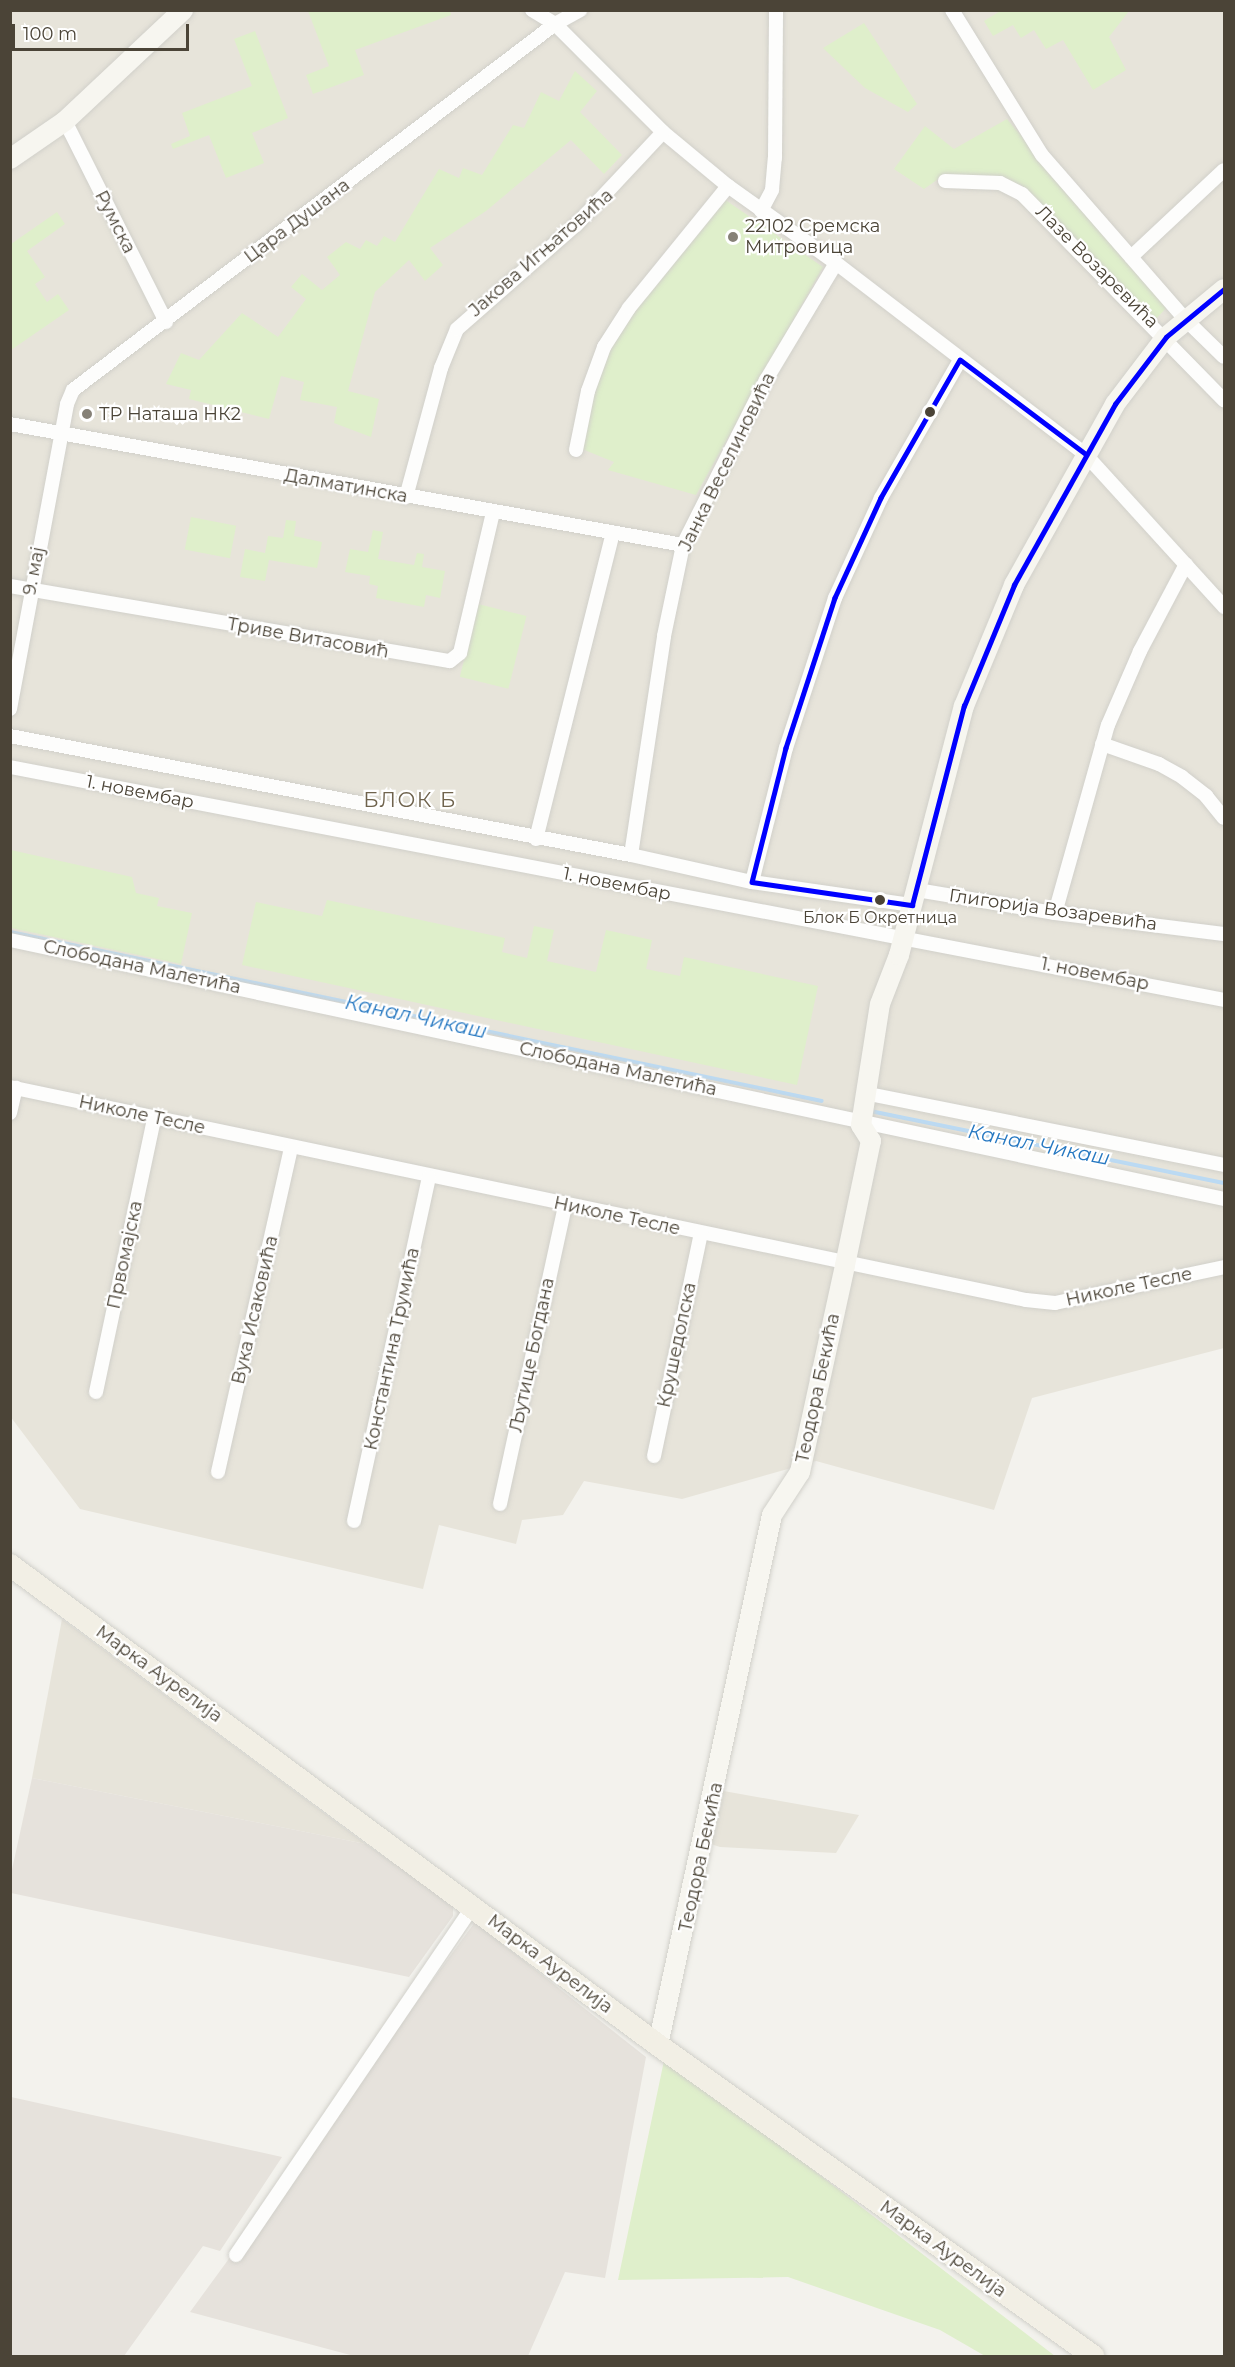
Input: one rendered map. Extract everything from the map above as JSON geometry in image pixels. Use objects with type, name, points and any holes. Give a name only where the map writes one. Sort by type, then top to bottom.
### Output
[{"type":"main road","name":"Марка Аурелија","points":[[10,1565],[658,2045],[1093,2356]]},
{"type":"street","points":[[10,159],[65,121],[183,10]]},
{"type":"street","points":[[532,10],[555,24],[663,132],[728,186],[761,212],[836,263],[1085,454],[1224,607]]},
{"type":"street","points":[[555,24],[580,10]]},
{"type":"street","points":[[761,212],[772,190],[775,158],[777,10]]},
{"type":"street","name":"Лазе Возаревића","points":[[952,10],[1042,154],[1185,319],[1224,357]]},
{"type":"street","name":"Цара Душана","points":[[61,433],[73,390],[166,322],[555,24]]},
{"type":"street","name":"Румска","points":[[65,121],[166,322]]},
{"type":"street","name":"Јакова Игњатовића","points":[[406,497],[441,368],[457,329],[584,218],[663,132]]},
{"type":"street","points":[[1131,257],[1224,170]]},
{"type":"street","name":"Лазе Возаревића","points":[[945,181],[1000,183],[1022,194],[1166,337],[1224,400]]},
{"type":"street","points":[[576,450],[588,391],[604,346],[636,299],[728,186]]},
{"type":"street","name":"Јанка Веселиновића","points":[[631,855],[664,636],[683,544],[766,380],[836,263]]},
{"type":"street","name":"Теодора Бекића","points":[[658,2045],[772,1515],[800,1472],[871,1141],[862,1121],[864,1096],[880,1004],[904,937],[950,750],[987,644],[1085,454],[1114,404],[1166,337],[1224,289]]},
{"type":"street","points":[[752,882],[802,697],[848,568],[881,498],[960,360]]},
{"type":"street","name":"Далматинска","points":[[10,424],[406,497],[683,544]]},
{"type":"street","name":"9. мај","points":[[10,709],[30,590],[61,433]]},
{"type":"street","name":"Триве Витасовић","points":[[10,586],[450,661],[460,653],[493,512]]},
{"type":"street","points":[[536,839],[613,533]]},
{"type":"street","points":[[1055,914],[1102,744],[1140,651],[1186,564]]},
{"type":"street","name":"1. новембар","points":[[10,736],[536,839],[631,855],[752,882],[914,897]]},
{"type":"street","points":[[1102,744],[1159,764],[1182,777],[1206,796],[1224,818]]},
{"type":"street","name":"1. новембар","points":[[10,767],[1224,1000]]},
{"type":"street","name":"Глигорија Возаревића","points":[[914,897],[1224,934]]},
{"type":"street","name":"Слободана Малетића","points":[[10,940],[1224,1199]]},
{"type":"street","points":[[10,1113],[13,1087]]},
{"type":"street","name":"Николе Тесле","points":[[13,1087],[845,1265],[1055,1303],[1224,1267]]},
{"type":"street","points":[[864,1096],[1224,1165]]},
{"type":"street","name":"Првомајска","points":[[96,1392],[154,1118]]},
{"type":"street","name":"Вука Исаковића","points":[[218,1472],[291,1147]]},
{"type":"street","name":"Константина Трумића","points":[[354,1521],[429,1177]]},
{"type":"street","name":"Љутице Богдана","points":[[500,1504],[565,1205]]},
{"type":"street","name":"Крушедолска","points":[[654,1456],[701,1233]]},
{"type":"street","points":[[236,2255],[473,1906]]},
{"type":"shaded area","points":[[10,11],[1224,11],[1224,1348],[1032,1398],[994,1510],[816,1461],[682,1499],[584,1481],[563,1515],[522,1520],[516,1544],[439,1525],[423,1589],[80,1509],[10,1416]]},
{"type":"shaded area","points":[[62,1619],[366,1844],[32,1778]]},
{"type":"shaded area","points":[[32,1778],[366,1844],[453,1903],[453,1916],[409,1977],[11,1893],[11,1874]]},
{"type":"shaded area","points":[[718,1790],[859,1815],[836,1853],[720,1847],[708,1843]]},
{"type":"shaded area","points":[[475,1922],[646,2057],[605,2278],[565,2272],[528,2356],[354,2356],[190,2312]]},
{"type":"shaded area","points":[[11,2097],[282,2157],[220,2251],[203,2246],[124,2356],[11,2356]]},
{"type":"green space","points":[[450,10],[451,15],[355,50],[364,75],[313,94],[306,75],[329,66],[308,11]]},
{"type":"green space","points":[[1002,10],[1129,11],[1109,37],[1126,70],[1093,90],[1063,40],[1046,49],[1034,30],[1021,38],[1013,25],[993,36],[984,21]]},
{"type":"green space","points":[[864,23],[917,104],[908,112],[865,88],[823,48]]},
{"type":"green space","points":[[255,31],[288,118],[252,133],[264,163],[226,178],[209,135],[173,149],[171,144],[190,136],[182,113],[252,86],[234,39]]},
{"type":"green space","points":[[575,71],[597,91],[580,112],[622,155],[604,174],[571,140],[486,211],[430,248],[443,265],[425,281],[409,260],[375,292],[348,391],[379,399],[371,437],[334,423],[337,407],[300,400],[304,382],[281,376],[269,419],[189,399],[191,390],[166,384],[181,353],[199,360],[242,313],[278,337],[306,299],[291,287],[302,274],[322,290],[340,275],[327,257],[346,242],[360,249],[366,240],[377,246],[384,236],[395,242],[439,169],[459,178],[463,168],[482,175],[513,125],[524,128],[541,92],[559,101]]},
{"type":"green space","points":[[1007,119],[1167,307],[1155,320],[1021,185],[944,175],[924,189],[894,169],[925,126],[954,149]]},
{"type":"green space","points":[[724,199],[823,267],[696,495],[608,470],[614,462],[582,449],[594,394],[612,344],[639,302]]},
{"type":"green space","points":[[57,212],[65,224],[27,251],[45,277],[35,284],[47,302],[58,294],[69,310],[11,350],[11,244]]},
{"type":"green space","points":[[191,517],[236,526],[230,558],[185,549]]},
{"type":"green space","points":[[286,520],[296,521],[294,536],[322,542],[317,568],[269,560],[265,581],[240,577],[245,549],[265,553],[268,536],[283,538]]},
{"type":"green space","points":[[373,530],[383,532],[378,559],[414,565],[417,553],[424,554],[422,567],[445,571],[440,598],[426,595],[424,607],[376,598],[378,586],[369,584],[370,576],[345,572],[350,549],[368,552]]},
{"type":"green space","points":[[478,604],[527,616],[508,689],[460,677]]},
{"type":"green space","points":[[11,850],[132,877],[136,893],[159,898],[157,906],[192,913],[181,964],[11,928]]},
{"type":"green space","points":[[327,900],[505,938],[502,952],[527,958],[534,926],[554,930],[547,961],[596,972],[606,930],[652,940],[646,969],[680,976],[684,957],[818,986],[797,1085],[242,965],[256,902],[322,916]]},
{"type":"green space","points":[[665,2056],[1055,2356],[985,2356],[940,2330],[788,2277],[618,2280]]},
{"type":"waterway","name":"Канал Чикаш","points":[[10,932],[822,1101]]},
{"type":"waterway","name":"Канал Чикаш","points":[[870,1111],[1224,1183]]},
{"type":"transit line","points":[[1085,454],[960,360],[881,498],[835,598],[786,748],[752,882],[912,905],[964,706],[1014,585],[1115,404],[1166,337],[1224,289]]},
{"type":"place","name":"22102 Сремска Митровица","points":[[733,237]]},
{"type":"place","name":"ТР Наташа НК2","points":[[87,414]]},
{"type":"place","name":"Блок Б Окретница","points":[[880,900]]},
{"type":"district","name":"БЛОК Б","points":[[410,800]]}]
